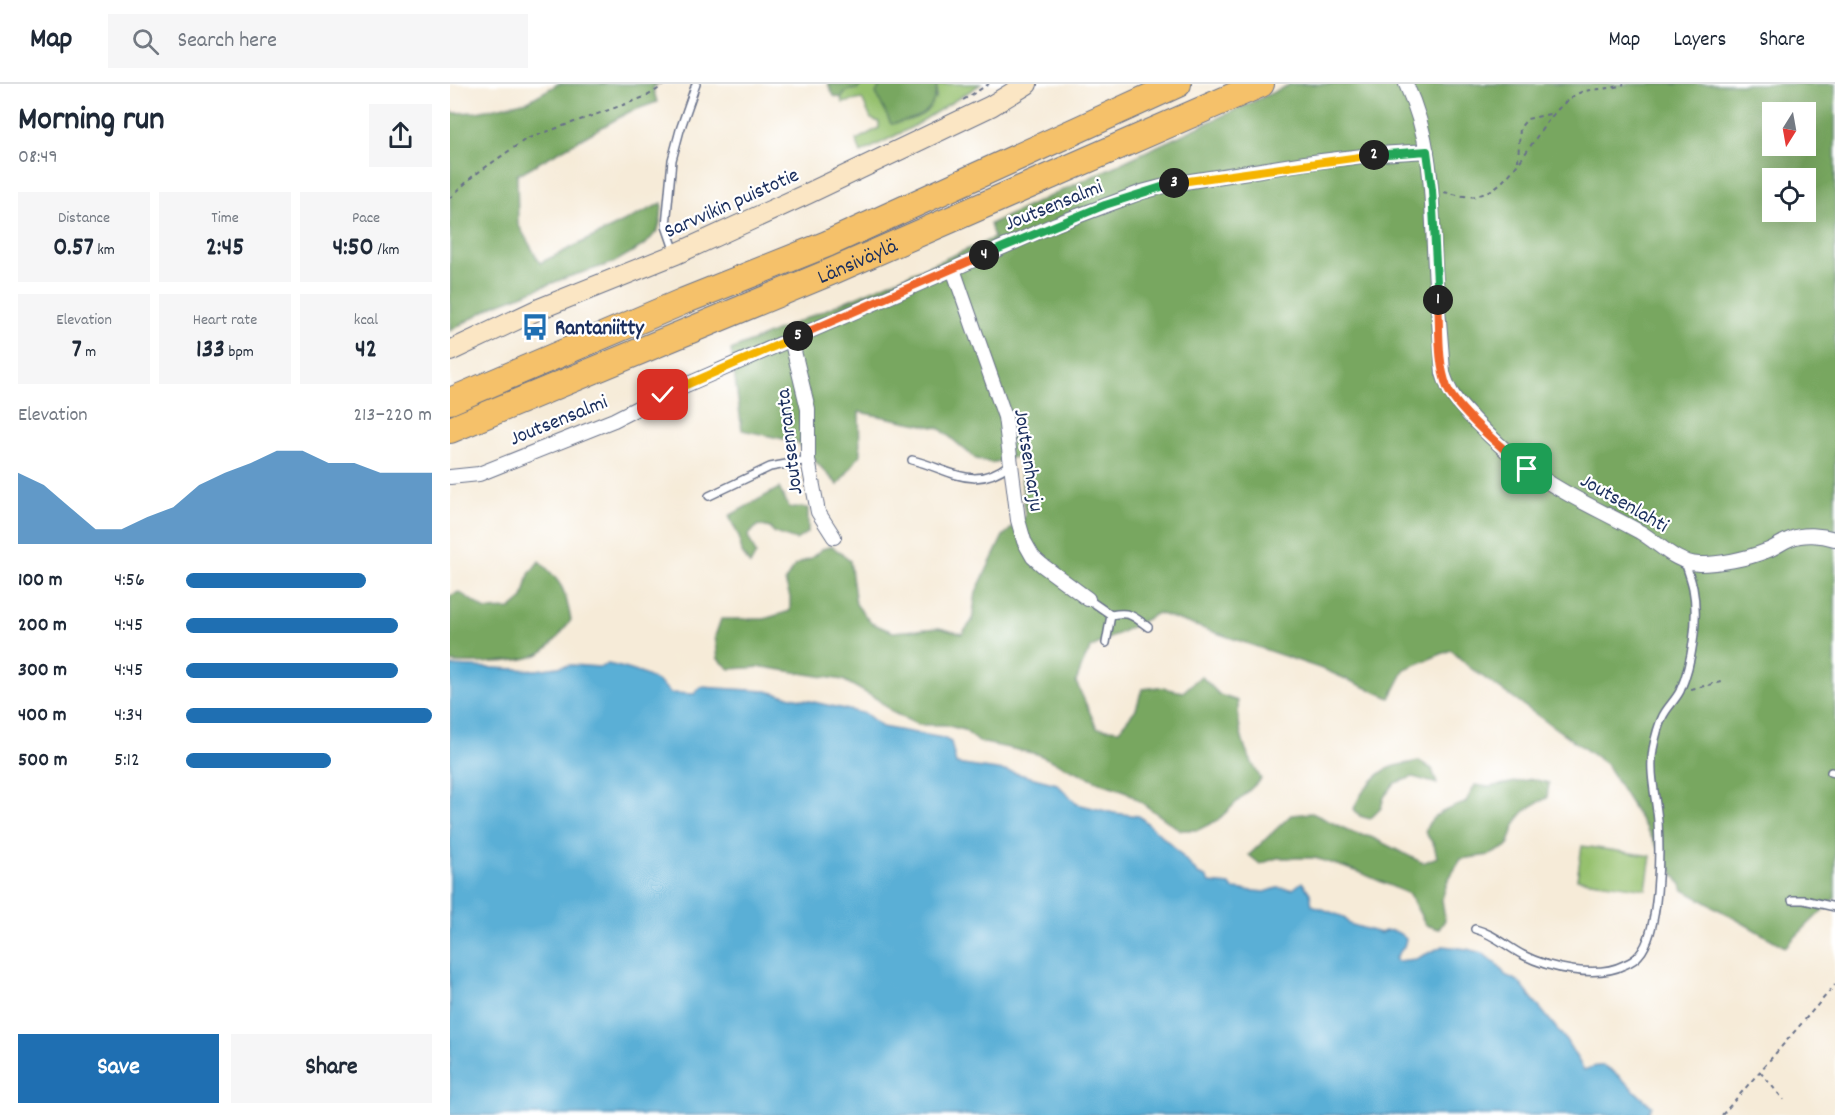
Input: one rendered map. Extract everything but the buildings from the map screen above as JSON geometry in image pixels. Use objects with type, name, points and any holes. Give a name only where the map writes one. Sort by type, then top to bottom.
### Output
[{"type":"highway","name":"Länsiväylä","points":[[450,401],[827,244],[1178,84]]},
{"type":"highway","name":"Länsiväylä","points":[[450,430],[823,276],[1261,84]]},
{"type":"main road","name":"Sarvvikin puistotie","points":[[450,351],[539,309],[676,254],[807,194],[981,111],[1027,84]]},
{"type":"street","name":"Joutsenlahti","points":[[1406,86],[1418,111],[1427,151],[1432,190],[1443,373],[1448,390],[1483,429],[1527,469],[1550,484],[1641,533],[1674,557],[1685,562]]},
{"type":"street","name":"Joutsensalmi","points":[[450,477],[479,474],[614,420],[663,395],[953,268],[1105,205],[1172,184],[1326,160],[1427,151]]},
{"type":"street","name":"Joutsenharju","points":[[953,268],[1005,417],[1018,520],[1024,541],[1042,565],[1088,599]]},
{"type":"street","name":"Joutsenranta","points":[[791,339],[808,409],[808,460],[818,512],[834,537]]},
{"type":"street","points":[[1685,562],[1700,564],[1743,557],[1766,551],[1801,536],[1825,536],[1835,540]]},
{"type":"lane","points":[[676,254],[666,226],[672,160],[696,84]]},
{"type":"lane","points":[[709,496],[770,467],[808,460]]},
{"type":"lane","points":[[912,460],[963,477],[996,475],[1010,464]]},
{"type":"lane","points":[[1475,929],[1495,936],[1523,955],[1583,971],[1606,971],[1622,966],[1639,955],[1650,932],[1657,893],[1658,820],[1652,778],[1653,750],[1662,718],[1680,691],[1690,655],[1694,615],[1693,589],[1685,562]]},
{"type":"lane","points":[[1088,599],[1111,615],[1132,614],[1148,627]]},
{"type":"lane","points":[[1106,644],[1111,615]]},
{"type":"lane","points":[[1792,900],[1804,900],[1835,907]]},
{"type":"path","points":[[450,198],[473,177],[526,139],[647,96],[666,84]]},
{"type":"path","points":[[1432,190],[1474,197],[1493,190],[1511,174],[1518,161],[1555,113],[1576,94],[1624,84]]},
{"type":"path","points":[[1518,161],[1520,128],[1527,119],[1555,113]]},
{"type":"path","points":[[1680,691],[1726,681]]},
{"type":"path","points":[[1722,1115],[1835,985]]},
{"type":"path","points":[[1760,1072],[1784,1100]]},
{"type":"green space","points":[[558,84],[658,84],[653,88],[657,102],[629,112],[517,175],[518,224],[540,263],[662,203],[658,230],[646,244],[613,263],[568,277],[495,305],[450,331],[450,109],[453,113],[477,112],[528,101]]},
{"type":"green space","points":[[828,84],[861,84],[858,89],[848,90],[841,98],[834,96]]},
{"type":"green space","points":[[861,84],[881,84],[936,99],[937,84],[981,84],[914,126],[861,153],[856,140],[879,128],[879,122],[871,119],[862,99],[843,103],[841,98],[848,90],[858,89]]},
{"type":"green space","points":[[881,84],[937,84],[936,94],[929,109],[910,120],[891,124],[876,93]]},
{"type":"green space","points":[[1291,84],[1396,84],[1401,90],[1413,84],[1835,84],[1835,898],[1785,947],[1684,890],[1606,764],[1469,667],[1451,650],[1405,669],[1390,698],[1325,670],[1158,613],[1092,647],[1076,682],[1097,728],[1119,730],[1136,709],[1142,689],[1159,687],[1183,692],[1201,676],[1220,695],[1238,701],[1243,742],[1261,779],[1218,820],[1198,830],[1180,830],[1125,791],[1037,754],[979,742],[964,730],[945,725],[918,725],[894,713],[877,699],[843,680],[763,667],[730,669],[718,659],[715,636],[721,619],[764,619],[790,611],[790,597],[785,581],[795,565],[811,558],[822,549],[832,546],[850,561],[856,604],[871,623],[893,632],[939,628],[962,634],[972,621],[976,592],[1003,536],[1025,516],[1019,456],[992,463],[976,459],[939,428],[859,412],[860,455],[838,485],[797,442],[742,430],[731,350],[994,238],[990,224]]},
{"type":"green space","points":[[779,488],[789,508],[808,508],[808,532],[796,540],[758,525],[748,536],[756,554],[750,565],[742,553],[739,537],[729,516]]},
{"type":"green space","points":[[539,561],[562,587],[569,609],[571,620],[556,639],[532,657],[481,663],[450,662],[450,596],[459,592],[486,610],[510,609],[523,598],[529,574]]},
{"type":"green space","points":[[1419,761],[1432,769],[1437,784],[1413,777],[1395,783],[1384,797],[1381,808],[1370,819],[1360,816],[1354,809],[1363,792],[1382,772],[1394,766]]},
{"type":"green space","points":[[1532,779],[1549,783],[1547,798],[1530,807],[1520,816],[1508,846],[1490,855],[1461,859],[1448,880],[1442,899],[1445,920],[1439,929],[1426,925],[1409,894],[1359,872],[1315,858],[1277,858],[1260,864],[1249,855],[1291,815],[1312,813],[1354,833],[1371,837],[1423,863],[1437,857],[1434,845],[1425,832],[1431,820],[1452,807],[1465,803],[1475,785],[1489,787]]},
{"type":"green space","points":[[1582,846],[1651,856],[1646,889],[1577,879]]},
{"type":"water","points":[[608,664],[650,677],[670,693],[694,694],[701,687],[766,691],[866,714],[882,727],[943,738],[951,742],[956,764],[1011,772],[1057,784],[1077,804],[1114,813],[1139,816],[1210,883],[1230,885],[1233,889],[1265,892],[1277,888],[1293,889],[1302,882],[1310,893],[1312,905],[1344,917],[1349,924],[1380,933],[1394,931],[1403,936],[1406,939],[1404,947],[1395,958],[1397,961],[1416,959],[1443,946],[1482,953],[1500,967],[1505,975],[1518,981],[1566,1040],[1584,1070],[1598,1066],[1607,1068],[1652,1106],[1647,1115],[450,1115],[450,666],[536,670],[572,665],[599,667]]},
{"type":"place","name":"Rantaniitty","points":[[535,327]]},
{"type":"route","points":[[663,395],[1056,224],[1142,192],[1172,184],[1305,163],[1427,151],[1432,190],[1443,373],[1448,390],[1456,402],[1483,429],[1527,469]]}]
